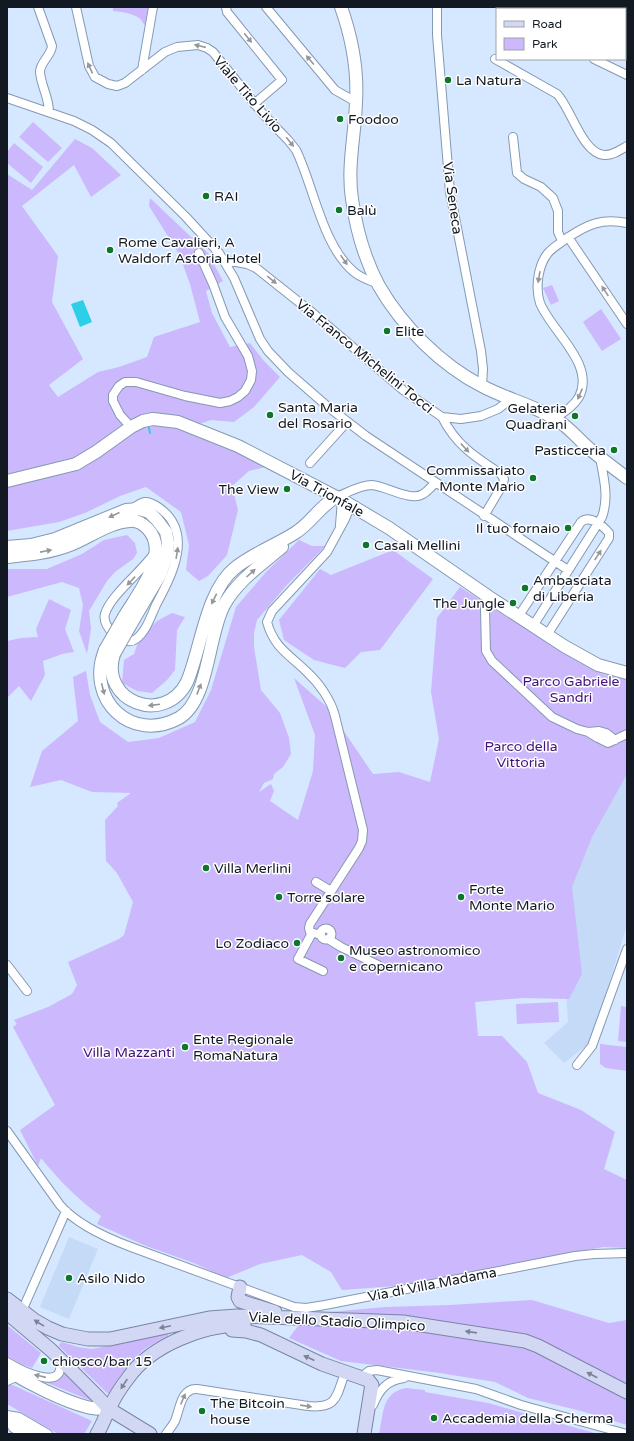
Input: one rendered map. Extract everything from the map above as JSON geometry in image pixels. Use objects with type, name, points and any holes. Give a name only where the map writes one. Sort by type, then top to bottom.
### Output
[{"type":"main road","points":[[341,7],[352,42],[355,62],[357,97],[350,163],[352,199],[362,244],[379,284],[402,319],[426,344],[451,366],[482,386],[554,418],[600,458],[627,478]]},
{"type":"main road","name":"Via Trionfale","points":[[7,481],[76,464],[96,452],[130,427],[149,419],[178,422],[238,446],[343,501],[389,528],[489,597],[578,655],[598,665],[627,673]]},
{"type":"main road","points":[[7,557],[58,549],[114,525],[131,521],[140,523],[150,531],[155,541],[155,561],[127,621],[101,668],[102,684],[107,700],[118,714],[130,722],[147,725],[163,723],[181,716],[189,709],[196,696],[203,679],[218,619],[225,602],[245,579],[308,523],[325,505],[343,501]]},
{"type":"main road","points":[[7,547],[50,541],[67,536],[117,513],[132,509],[146,511],[157,520],[166,532],[168,548],[166,562],[161,572],[127,621]]},
{"type":"main road","points":[[110,652],[114,678],[120,691],[130,700],[142,705],[150,706],[164,703],[176,697],[187,682],[192,671],[208,612],[228,575],[242,563],[297,532]]},
{"type":"main road","points":[[240,1287],[238,1298],[242,1302],[273,1312],[306,1319]]},
{"type":"main road","points":[[7,1299],[15,1314],[109,1409],[150,1434]]},
{"type":"main road","name":"Viale dello Stadio Olimpico","points":[[15,1314],[34,1320],[48,1328],[70,1336],[93,1340],[110,1339],[203,1319],[229,1316],[403,1322],[517,1339],[538,1346],[627,1392]]},
{"type":"main road","points":[[97,1434],[109,1409],[129,1376],[144,1360],[161,1348],[172,1342],[200,1332],[232,1325],[291,1325],[306,1319]]},
{"type":"main road","points":[[200,1332],[238,1330],[254,1332],[316,1361],[345,1372],[361,1376],[368,1380],[372,1386],[364,1434]]},
{"type":"main road","points":[[11,1376],[78,1404],[93,1409],[109,1409]]},
{"type":"street","points":[[38,7],[52,46],[50,53],[40,70],[49,101],[49,112]]},
{"type":"street","name":"Viale Tito Livio","points":[[76,7],[90,70],[95,77],[105,84],[117,86],[125,83],[161,55],[173,48],[190,45],[203,46],[210,50],[254,104],[296,150],[328,235],[345,262],[357,274],[379,284]]},
{"type":"street","points":[[142,70],[153,7]]},
{"type":"street","points":[[226,7],[227,12],[282,80],[254,104]]},
{"type":"street","points":[[266,7],[335,90],[357,97]]},
{"type":"street","name":"Via Seneca","points":[[437,7],[437,35],[450,185],[481,351],[483,369],[482,386]]},
{"type":"street","points":[[497,60],[557,94],[579,132],[595,152],[603,155],[610,155],[627,146]]},
{"type":"street","points":[[596,60],[627,75]]},
{"type":"street","points":[[7,98],[74,121],[110,143],[186,217],[225,260],[258,335],[268,351],[288,372],[347,422],[484,516],[568,570]]},
{"type":"street","points":[[513,137],[517,173],[524,179],[541,187],[553,198],[558,211],[558,232],[563,241],[574,246],[627,324]]},
{"type":"street","points":[[554,418],[565,412],[574,404],[581,392],[583,381],[582,371],[578,361],[544,310],[538,296],[538,280],[543,262],[549,252],[587,226],[599,222],[612,221],[627,223]]},
{"type":"street","points":[[130,427],[120,415],[113,401],[113,395],[117,388],[125,382],[136,382],[185,396],[220,403],[230,402],[238,397],[245,391],[251,380],[252,370],[248,356],[226,317],[213,284],[198,253]]},
{"type":"street","name":"Via Franco Michelini Tocci","points":[[225,260],[247,264],[256,268],[314,314],[402,390],[442,417],[461,419],[481,416],[493,412],[511,399]]},
{"type":"street","points":[[442,417],[453,434],[469,453],[501,474],[504,479],[503,484],[484,516]]},
{"type":"street","points":[[310,463],[347,422]]},
{"type":"street","points":[[533,626],[598,524],[604,510],[606,496],[600,458]]},
{"type":"street","points":[[378,965],[324,937],[312,933],[309,928],[311,921],[360,846],[363,828],[333,708],[312,677],[277,644],[272,636],[268,622],[272,611],[327,552],[340,528],[343,501],[356,489],[371,485],[409,496],[419,496],[424,494],[435,483]]},
{"type":"street","points":[[132,509],[145,501],[152,503],[163,510],[175,526],[178,546],[172,571],[144,629],[136,640],[125,640],[110,631],[106,623],[105,614],[113,600],[145,566],[156,551]]},
{"type":"street","points":[[518,616],[583,520],[588,519],[598,524],[608,532],[608,538],[547,635]]},
{"type":"street","points":[[489,597],[485,609],[486,651],[488,656],[552,717],[566,725],[588,732],[608,743],[627,734]]},
{"type":"street","points":[[316,882],[331,892]]},
{"type":"street","points":[[312,933],[298,959],[323,971]]},
{"type":"street","points":[[577,1065],[592,1046],[627,949]]},
{"type":"street","points":[[7,965],[27,991]]},
{"type":"street","name":"Via di Villa Madama","points":[[7,1131],[60,1205],[81,1222],[109,1238],[290,1306],[306,1308],[325,1305],[575,1256],[627,1253]]},
{"type":"street","points":[[15,1314],[66,1211]]},
{"type":"street","points":[[7,1362],[32,1375],[51,1378],[56,1376],[59,1371],[59,1358]]},
{"type":"street","points":[[361,1376],[369,1371],[376,1370],[476,1389],[521,1404],[627,1434]]},
{"type":"street","points":[[166,1434],[175,1421],[185,1393],[190,1389],[320,1407],[328,1405],[334,1400],[345,1372]]},
{"type":"street","points":[[367,1420],[375,1400],[382,1388],[392,1381],[412,1378]]},
{"type":"street","points":[[7,1417],[19,1416],[48,1434]]},
{"type":"street","points":[[7,1417],[13,1428],[22,1434]]},
{"type":"street","points":[[7,1417],[35,1434]]},
{"type":"shaded area","points":[[627,755],[627,925],[591,1042],[564,1063],[544,1043],[568,1022],[558,871]]},
{"type":"shaded area","name":"Asilo Nido","points":[[69,1237],[98,1249],[69,1319],[40,1307]]},
{"type":"green space","points":[[113,7],[148,7],[145,25],[140,19],[133,15],[113,11]]},
{"type":"green space","points":[[33,122],[62,148],[48,162],[19,137]]},
{"type":"green space","points":[[75,139],[92,148],[121,175],[91,197],[74,165],[22,206],[58,256],[52,302],[83,359],[49,385],[58,397],[98,372],[119,367],[147,357],[154,337],[200,322],[190,284],[179,254],[149,206],[150,198],[208,253],[223,281],[206,291],[212,313],[230,347],[250,343],[264,361],[280,377],[254,407],[234,422],[211,420],[191,427],[266,467],[249,471],[232,486],[238,510],[227,555],[208,576],[199,581],[186,570],[189,545],[181,512],[146,487],[120,496],[85,513],[59,522],[7,531],[7,174],[32,190]]},
{"type":"green space","points":[[14,143],[43,167],[31,183],[7,163],[7,152]]},
{"type":"green space","points":[[552,285],[559,301],[551,305],[543,288]]},
{"type":"green space","points":[[601,309],[621,339],[602,351],[583,322]]},
{"type":"green space","points":[[127,535],[135,543],[137,553],[133,559],[115,572],[107,581],[89,611],[91,629],[87,654],[79,631],[83,605],[79,588],[62,582],[7,597],[7,569],[47,569],[82,554],[104,540]]},
{"type":"green space","points":[[299,540],[312,546],[325,546],[286,586],[257,620],[254,633],[254,647],[261,690],[280,713],[289,738],[291,754],[283,767],[274,774],[273,779],[264,783],[259,792],[271,784],[274,791],[270,801],[298,820],[313,771],[315,735],[294,678],[328,708],[373,774],[399,772],[430,782],[439,739],[431,692],[437,618],[460,587],[569,656],[602,674],[627,680],[627,774],[592,837],[572,887],[582,974],[569,999],[523,998],[475,1002],[478,1036],[502,1036],[527,1062],[538,1093],[581,1110],[615,1132],[604,1169],[627,1180],[627,1248],[603,1247],[396,1286],[342,1290],[331,1272],[302,1255],[260,1264],[226,1278],[194,1263],[146,1246],[97,1224],[101,1216],[69,1189],[41,1158],[38,1166],[20,1130],[55,1105],[13,1027],[17,1024],[14,1020],[48,1007],[72,994],[77,985],[68,962],[119,939],[124,935],[133,902],[117,873],[106,861],[105,820],[118,806],[117,803],[131,793],[92,792],[61,780],[30,787],[42,751],[78,721],[73,677],[86,671],[90,695],[100,722],[128,742],[159,738],[195,722],[211,690],[236,607],[267,571]]},
{"type":"green space","points":[[393,550],[433,579],[380,650],[361,652],[345,668],[314,660],[284,640],[279,620],[320,569],[331,575]]},
{"type":"green space","points":[[49,599],[71,610],[65,629],[74,652],[62,654],[43,661],[45,675],[31,701],[19,686],[7,698],[7,641],[38,637],[36,629]]},
{"type":"green space","points":[[172,613],[185,617],[177,630],[175,670],[167,680],[152,693],[137,691],[122,683],[124,660],[134,654],[137,645],[147,631],[157,621]]},
{"type":"green space","points":[[558,1002],[559,1022],[517,1024],[516,1004]]},
{"type":"green space","points":[[621,1006],[627,1007],[627,1042],[618,1041]]},
{"type":"green space","points":[[600,1044],[627,1047],[627,1071],[606,1068],[600,1064]]},
{"type":"green space","points":[[532,1300],[609,1323],[627,1320],[627,1425],[581,1411],[528,1398],[495,1382],[440,1373],[341,1361],[289,1338],[307,1314],[385,1307]]},
{"type":"green space","points":[[7,1325],[41,1353],[32,1368],[7,1356]]},
{"type":"green space","points":[[167,1333],[168,1336],[148,1347],[134,1358],[109,1393],[107,1393],[59,1346],[62,1342],[78,1347],[92,1349]]},
{"type":"green space","points":[[65,1374],[92,1401],[45,1382],[54,1382]]},
{"type":"green space","points":[[8,1383],[92,1421],[84,1434],[58,1434],[7,1404]]},
{"type":"green space","name":"Accademia della Scherma","points":[[406,1388],[425,1390],[425,1392],[488,1403],[598,1434],[379,1434],[383,1412],[388,1399],[392,1394]]},
{"type":"water","points":[[83,300],[92,322],[80,327],[71,304]]},
{"type":"waterway","points":[[148,424],[150,433]]},
{"type":"place","name":"La Natura","points":[[448,80]]},
{"type":"place","name":"Foodoo","points":[[340,119]]},
{"type":"place","name":"RAI","points":[[206,196]]},
{"type":"place","name":"Balù","points":[[339,210]]},
{"type":"place","name":"Rome Cavalieri, A Waldorf Astoria Hotel","points":[[110,250]]},
{"type":"place","name":"Elite","points":[[387,331]]},
{"type":"place","name":"Santa Maria del Rosario","points":[[270,415]]},
{"type":"place","name":"Gelateria Quadrani","points":[[575,416]]},
{"type":"place","name":"Pasticceria","points":[[614,450]]},
{"type":"place","name":"Commissariato Monte Mario","points":[[533,478]]},
{"type":"place","name":"The View","points":[[287,489]]},
{"type":"place","name":"Il tuo fornaio","points":[[568,528]]},
{"type":"place","name":"Casali Mellini","points":[[366,545]]},
{"type":"place","name":"Ambasciata di Liberia","points":[[525,588]]},
{"type":"place","name":"The Jungle","points":[[513,603]]},
{"type":"place","name":"Villa Merlini","points":[[206,868]]},
{"type":"place","name":"Torre solare","points":[[279,897]]},
{"type":"place","name":"Forte Monte Mario","points":[[461,897]]},
{"type":"place","name":"Lo Zodiaco","points":[[297,943]]},
{"type":"place","name":"Museo astronomico e copernicano","points":[[341,958]]},
{"type":"place","name":"Ente Regionale RomaNatura","points":[[185,1047]]},
{"type":"place","name":"Asilo Nido","points":[[69,1278]]},
{"type":"place","name":"chiosco/bar 15","points":[[44,1361]]},
{"type":"place","name":"The Bitcoin house","points":[[202,1411]]},
{"type":"place","name":"Accademia della Scherma","points":[[434,1418]]},
{"type":"park label","name":"Parco Gabriele Sandri","points":[[571,690]]},
{"type":"park label","name":"Parco della Vittoria","points":[[521,754]]},
{"type":"park label","name":"Villa Mazzanti","points":[[129,1052]]}]
